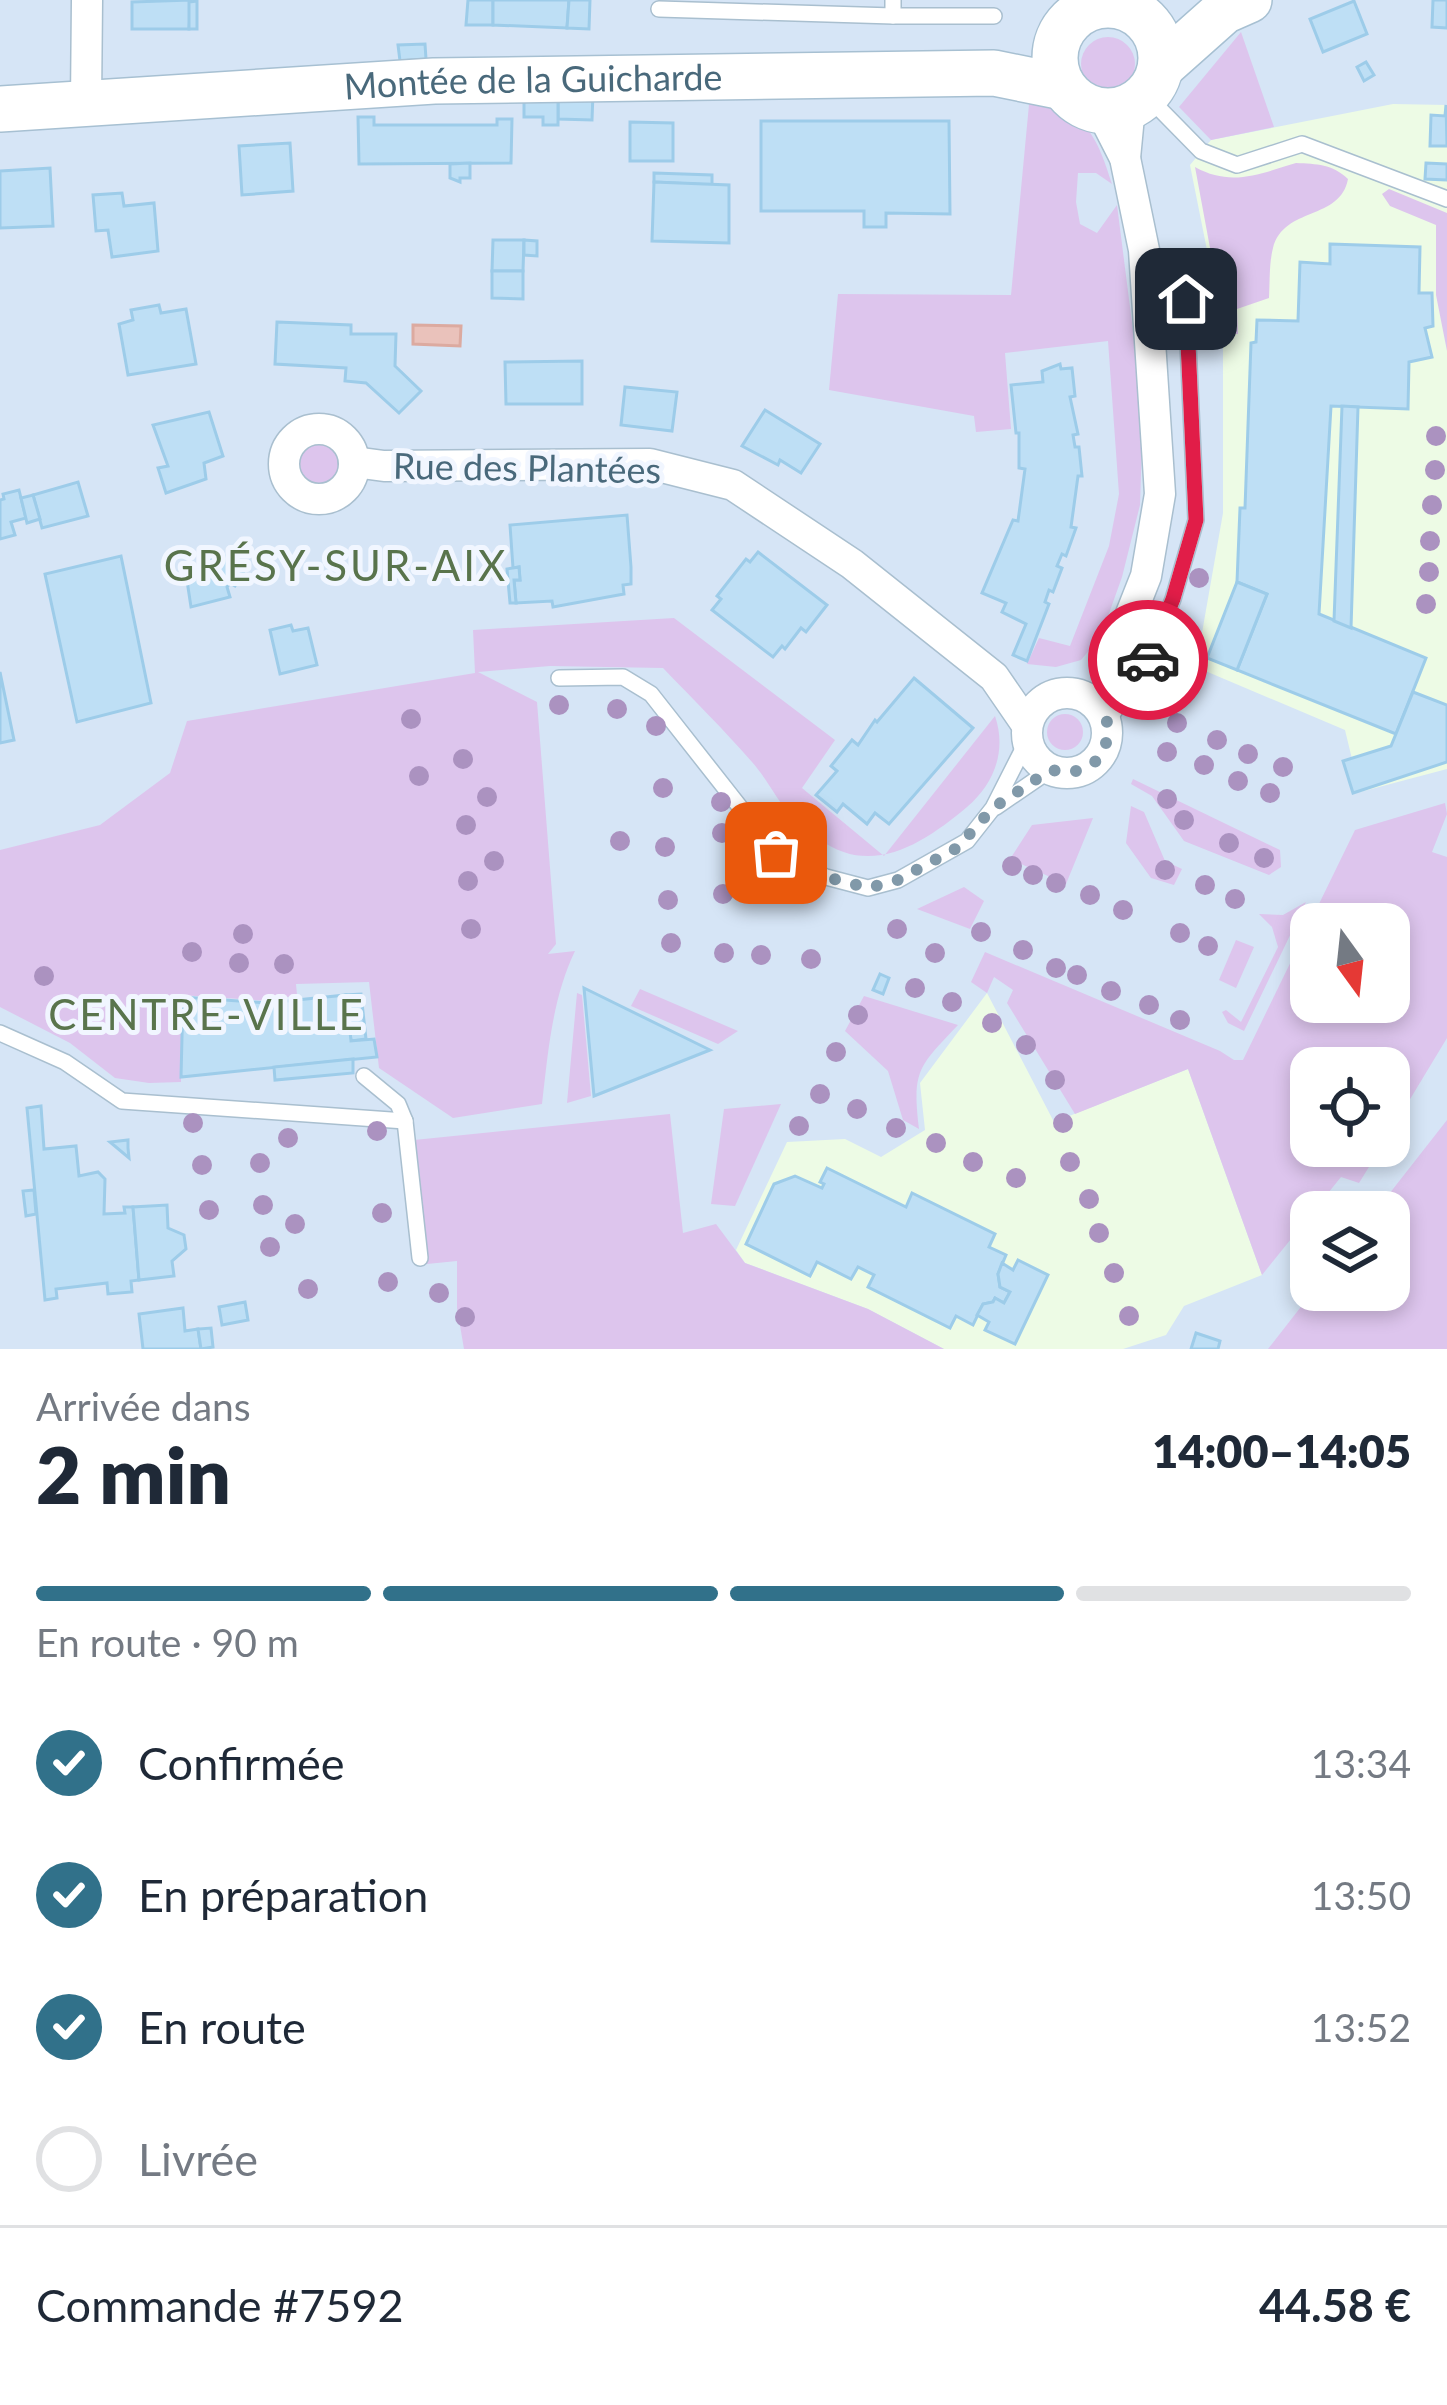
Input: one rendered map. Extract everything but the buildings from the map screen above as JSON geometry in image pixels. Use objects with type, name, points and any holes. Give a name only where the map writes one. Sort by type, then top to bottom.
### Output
[{"type":"main road","points":[[1108,50],[1236,6]]},
{"type":"main road","name":"Montée de la Guicharde","points":[[0,109],[434,80],[994,73],[1108,50]]},
{"type":"street","points":[[86,102],[87,0]]},
{"type":"street","points":[[1108,50],[1144,250],[1160,494],[1146,575],[1114,657],[1106,744],[1095,762],[1074,772],[1050,770],[1032,753],[1027,733],[1036,706],[1114,657]]},
{"type":"street","name":"Rue des Plantées","points":[[354,462],[384,466],[650,464],[733,484],[852,564],[994,677],[1027,733]]},
{"type":"street","name":"Rue des Plantées","points":[[994,677],[1061,693]]},
{"type":"street","points":[[1061,693],[1088,698],[1105,718]]},
{"type":"lane","points":[[659,9],[893,8],[994,16]]},
{"type":"lane","points":[[1108,50],[1202,151],[1237,166],[1302,144],[1447,199]]},
{"type":"lane","points":[[1105,718],[1150,658],[1196,520],[1186,299],[1144,250]]},
{"type":"lane","points":[[559,678],[623,677],[651,694],[776,853],[826,877],[868,888],[898,880],[957,848],[993,808],[1050,770]]},
{"type":"lane","points":[[993,808],[1027,733]]},
{"type":"lane","points":[[2,1036],[65,1062],[122,1101],[405,1120]]},
{"type":"lane","points":[[364,1076],[398,1103],[405,1120],[419,1258]]},
{"type":"shaded area","points":[[0,0],[1447,0],[1447,1349],[0,1349]]},
{"type":"shaded area","points":[[1241,32],[1274,127],[1211,140],[1179,107]]},
{"type":"shaded area","points":[[1108,37],[1127,45],[1135,64],[1127,83],[1108,91],[1089,83],[1081,64],[1089,45]]},
{"type":"shaded area","points":[[1030,94],[1063,109],[1085,126],[1106,165],[1112,184],[1096,173],[1078,173],[1076,202],[1080,224],[1097,233],[1117,205],[1143,409],[1140,505],[1122,577],[1101,636],[1081,660],[1056,667],[1027,664],[1039,638],[1070,646],[1109,546],[1119,494],[1108,341],[1005,353],[1011,429],[976,432],[974,416],[829,390],[838,294],[1011,295]]},
{"type":"shaded area","points":[[1393,104],[1447,105],[1447,769],[1360,792],[1345,730],[1196,667],[1223,513],[1223,330],[1190,165],[1211,140]]},
{"type":"shaded area","points":[[1296,163],[1336,170],[1348,179],[1343,192],[1279,235],[1272,254],[1269,298],[1237,309],[1238,334],[1226,334],[1195,167],[1233,177]]},
{"type":"shaded area","points":[[1389,189],[1447,213],[1447,351],[1436,295],[1436,225],[1390,206],[1382,194]]},
{"type":"shaded area","points":[[413,325],[461,326],[460,346],[413,344]]},
{"type":"shaded area","points":[[320,441],[335,448],[342,463],[335,478],[320,485],[305,478],[298,463],[305,448]]},
{"type":"shaded area","points":[[674,618],[835,740],[802,788],[882,854],[858,856],[839,850],[800,825],[752,762],[663,668],[550,666],[478,672],[537,702],[556,944],[548,954],[575,951],[556,1007],[542,1104],[453,1118],[379,1068],[369,982],[296,984],[297,995],[269,1001],[181,995],[181,1082],[115,1078],[70,1043],[0,1007],[0,850],[100,825],[170,773],[187,721],[475,673],[473,630]]},
{"type":"shaded area","points":[[1065,714],[1078,719],[1083,732],[1078,745],[1065,750],[1052,745],[1047,732],[1052,719]]},
{"type":"shaded area","points":[[995,716],[999,754],[984,788],[933,833],[886,854]]},
{"type":"shaded area","points":[[1133,779],[1280,850],[1281,867],[1269,875],[1184,841],[1152,796],[1131,784]]},
{"type":"shaded area","points":[[1445,803],[1447,814],[1432,852],[1447,857],[1447,1038],[1410,1099],[1410,1047],[1290,1047],[1290,1167],[1369,1167],[1359,1183],[1341,1177],[1330,1191],[1290,1191],[1290,1240],[1262,1275],[1188,1069],[1075,1114],[1007,1003],[1013,990],[994,977],[987,993],[971,982],[985,952],[1234,1060],[1243,1060],[1290,963],[1290,1023],[1410,1023],[1410,903],[1319,903],[1355,830]]},
{"type":"shaded area","points":[[1131,806],[1144,812],[1165,861],[1182,869],[1174,885],[1151,878],[1126,843]]},
{"type":"shaded area","points":[[1093,818],[1066,884],[1010,859],[1032,825]]},
{"type":"shaded area","points":[[964,887],[984,901],[970,929],[917,909]]},
{"type":"shaded area","points":[[1290,911],[1290,935],[1244,1031],[1228,1023],[1222,1012],[1226,1010],[1241,1022],[1278,947],[1272,927],[1259,914]]},
{"type":"shaded area","points":[[1236,940],[1254,947],[1236,988],[1219,980]]},
{"type":"shaded area","points":[[640,989],[738,1031],[718,1044],[631,1006]]},
{"type":"shaded area","points":[[577,993],[582,995],[591,1096],[567,1103]]},
{"type":"shaded area","points":[[987,993],[1054,1122],[1188,1069],[1262,1275],[1184,1306],[1166,1335],[1123,1349],[944,1349],[868,1309],[745,1263],[736,1250],[787,1142],[845,1139],[881,1157],[925,1130],[920,1083]]},
{"type":"shaded area","points":[[864,996],[958,1025],[921,1071],[919,1129],[903,1120],[888,1071],[845,1031]]},
{"type":"shaded area","points":[[781,1104],[735,1206],[711,1204],[724,1109]]},
{"type":"shaded area","points":[[670,1114],[683,1233],[716,1224],[745,1263],[868,1309],[944,1349],[464,1349],[457,1308],[457,1261],[427,1264],[414,1140]]},
{"type":"shaded area","points":[[1447,1120],[1447,1349],[1268,1349],[1298,1311],[1410,1311],[1410,1191],[1391,1191]]},
{"type":"way so far","points":[[776,853],[826,877],[868,888],[898,880],[967,841],[993,808],[1050,770],[1074,772],[1095,762],[1106,744],[1106,723],[1148,660]]},
{"type":"district","name":"GRÉSY-SUR-AIX","points":[[336,566]]},
{"type":"district","name":"CENTRE-VILLE","points":[[207,1015]]},
{"type":"route","points":[[1148,660],[1173,599],[1196,520],[1186,299]]}]
